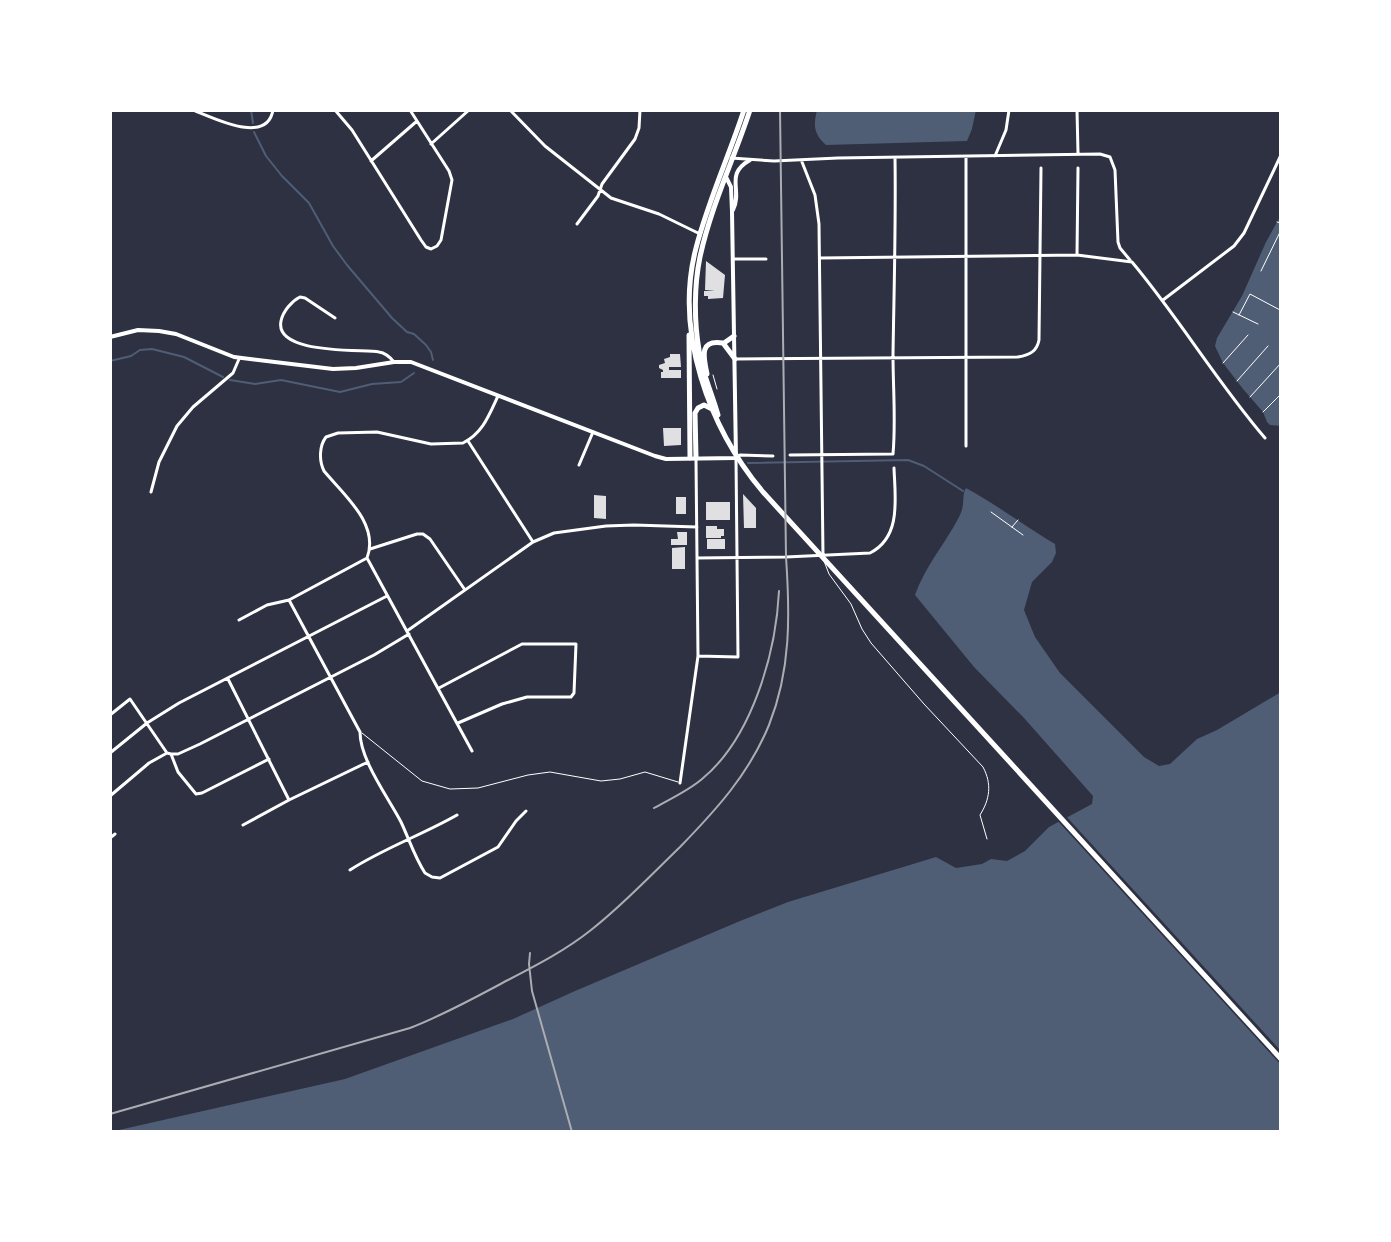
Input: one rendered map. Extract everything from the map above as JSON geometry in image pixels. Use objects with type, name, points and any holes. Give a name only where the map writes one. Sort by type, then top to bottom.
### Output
[{"type":"highway","points":[[693,458],[689,342],[692,265],[747,110]]},
{"type":"highway","points":[[703,235],[698,272],[699,350],[719,420],[743,467],[1281,1059]]},
{"type":"highway","points":[[691,306],[700,378],[719,420]]},
{"type":"highway","points":[[709,387],[704,350],[713,343],[723,343],[734,336]]},
{"type":"highway","points":[[723,343],[735,359]]},
{"type":"highway","points":[[693,458],[695,413],[704,405],[712,409]]},
{"type":"main road","points":[[732,212],[736,204],[736,172],[750,160]]},
{"type":"main road","points":[[110,337],[138,330],[159,331],[176,334],[239,358],[333,369],[394,362],[421,365],[661,458],[736,458],[731,187],[723,175]]},
{"type":"street","points":[[193,110],[230,125],[249,127],[268,121],[273,110]]},
{"type":"street","points":[[335,110],[348,124],[424,244],[431,249],[441,240],[452,180],[410,110]]},
{"type":"street","points":[[431,144],[469,110]]},
{"type":"street","points":[[510,110],[545,146],[615,201],[659,214],[703,235]]},
{"type":"street","points":[[577,224],[635,139],[640,110]]},
{"type":"street","points":[[995,156],[1006,130],[1009,110]]},
{"type":"street","points":[[1077,110],[1078,153]]},
{"type":"street","points":[[371,161],[417,121]]},
{"type":"street","points":[[730,158],[767,161],[1058,156],[1078,153],[1110,157],[1116,175],[1120,248],[1163,300],[1239,407],[1265,438]]},
{"type":"street","points":[[1163,300],[1234,246],[1244,233],[1281,155]]},
{"type":"street","points":[[966,156],[966,446]]},
{"type":"street","points":[[790,455],[893,454],[895,158]]},
{"type":"street","points":[[801,160],[816,200],[820,258],[823,555]]},
{"type":"street","points":[[735,359],[1018,357],[1034,351],[1039,340],[1041,168]]},
{"type":"street","points":[[1077,255],[1078,168]]},
{"type":"street","points":[[820,258],[1077,255],[1132,262]]},
{"type":"street","points":[[733,259],[766,259]]},
{"type":"street","points":[[335,318],[300,297],[282,318],[282,329],[286,336],[302,343],[329,349],[378,352],[387,354],[394,362]]},
{"type":"street","points":[[151,492],[159,462],[177,426],[193,407],[233,373],[239,358]]},
{"type":"street","points":[[239,620],[267,605],[289,600],[367,558],[370,549],[363,519],[321,464],[321,447],[326,437],[338,433],[377,432],[438,444],[460,444],[484,426],[498,396]]},
{"type":"street","points":[[579,465],[593,432]]},
{"type":"street","points":[[468,441],[533,542]]},
{"type":"street","points":[[698,656],[738,657],[736,458],[740,455],[773,456]]},
{"type":"street","points":[[680,783],[698,656],[693,458]]},
{"type":"street","points":[[697,558],[781,558],[870,553],[885,541],[892,527],[895,510],[894,468]]},
{"type":"street","points":[[110,796],[154,759],[184,752],[374,655],[533,542],[554,533],[606,526],[697,527]]},
{"type":"street","points":[[370,549],[414,534],[423,534],[430,539],[465,590]]},
{"type":"street","points":[[367,558],[472,751]]},
{"type":"street","points":[[110,753],[147,723],[179,703],[387,596]]},
{"type":"street","points":[[289,600],[360,732],[368,762],[425,873],[443,877],[498,847],[526,811]]},
{"type":"street","points":[[439,688],[522,644],[576,644],[574,693],[571,697],[527,697],[458,723]]},
{"type":"street","points":[[228,679],[289,800]]},
{"type":"street","points":[[110,715],[130,699],[178,772],[193,792],[199,794],[269,759]]},
{"type":"street","points":[[243,825],[368,762]]},
{"type":"street","points":[[350,870],[457,815]]},
{"type":"street","points":[[110,838],[115,834]]},
{"type":"lane","points":[[823,555],[825,567],[851,604],[871,643],[988,775],[989,796],[980,815],[987,839]]},
{"type":"lane","points":[[360,732],[422,781],[450,789],[478,788],[550,772],[601,781],[645,772],[680,783]]},
{"type":"path","points":[[1277,222],[1281,223]]},
{"type":"path","points":[[1261,271],[1281,230]]},
{"type":"path","points":[[1263,248],[1270,252]]},
{"type":"path","points":[[1239,315],[1250,294],[1280,310]]},
{"type":"path","points":[[1242,296],[1248,298]]},
{"type":"path","points":[[1233,312],[1258,324]]},
{"type":"path","points":[[1223,363],[1248,335]]},
{"type":"path","points":[[1237,381],[1268,346]]},
{"type":"path","points":[[1250,397],[1281,363]]},
{"type":"path","points":[[713,376],[717,389]]},
{"type":"path","points":[[1263,412],[1281,394]]},
{"type":"path","points":[[991,512],[1023,535]]},
{"type":"path","points":[[1012,527],[1018,520]]},
{"type":"water","points":[[817,110],[976,110],[967,141],[826,145],[816,129]]},
{"type":"water","points":[[1281,215],[1281,426],[1267,422],[1263,412],[1223,363],[1215,346]]},
{"type":"water","points":[[966,488],[1055,544],[1056,553],[1052,562],[1032,582],[1024,610],[1035,637],[1060,673],[1144,757],[1159,766],[1170,764],[1197,739],[1281,692],[1281,1132],[110,1132],[345,1079],[513,1019],[788,902],[936,857],[956,868],[982,864],[991,859],[1007,861],[1025,851],[1049,827],[1092,804],[1093,796],[974,667],[915,595],[924,574],[959,517]]},
{"type":"pier","points":[[1064,814],[1281,1051],[1281,1065],[1056,819]]},
{"type":"building","points":[[706,261],[725,275],[723,298],[708,299],[704,296],[704,291],[715,291],[705,290]]},
{"type":"building","points":[[670,354],[680,354],[681,367],[669,367],[669,370],[681,370],[681,378],[661,378],[663,370],[659,365],[665,363],[664,359]]},
{"type":"building","points":[[663,428],[681,428],[681,445],[664,446]]},
{"type":"building","points":[[743,494],[756,508],[756,528],[744,528]]},
{"type":"building","points":[[594,495],[606,496],[606,519],[594,518]]},
{"type":"building","points":[[676,497],[686,497],[686,514],[676,514]]},
{"type":"building","points":[[706,502],[730,502],[730,520],[706,520]]},
{"type":"building","points":[[706,526],[724,529],[724,536],[706,538]]},
{"type":"building","points":[[677,532],[687,532],[687,545],[671,545],[671,539],[678,539]]},
{"type":"building","points":[[707,539],[725,539],[725,549],[707,549]]},
{"type":"building","points":[[685,547],[685,569],[672,569],[672,548]]},
{"type":"waterway","points":[[251,110],[253,123]]},
{"type":"waterway","points":[[254,132],[266,156],[309,203],[347,265],[392,318],[426,345],[433,360]]},
{"type":"waterway","points":[[110,361],[152,349],[184,357],[223,377]]},
{"type":"waterway","points":[[230,380],[255,384],[281,380],[340,392],[372,384],[401,382],[414,373]]},
{"type":"waterway","points":[[748,463],[908,460],[924,466],[963,491]]},
{"type":"railway","points":[[110,1114],[410,1028],[448,1012],[530,969],[591,930],[648,879],[719,805],[742,775],[769,725],[782,684],[787,642],[780,110]]},
{"type":"railway","points":[[654,808],[702,779],[720,762],[735,741],[748,718],[767,667],[779,591]]},
{"type":"railway","points":[[530,953],[532,991],[572,1132]]}]
